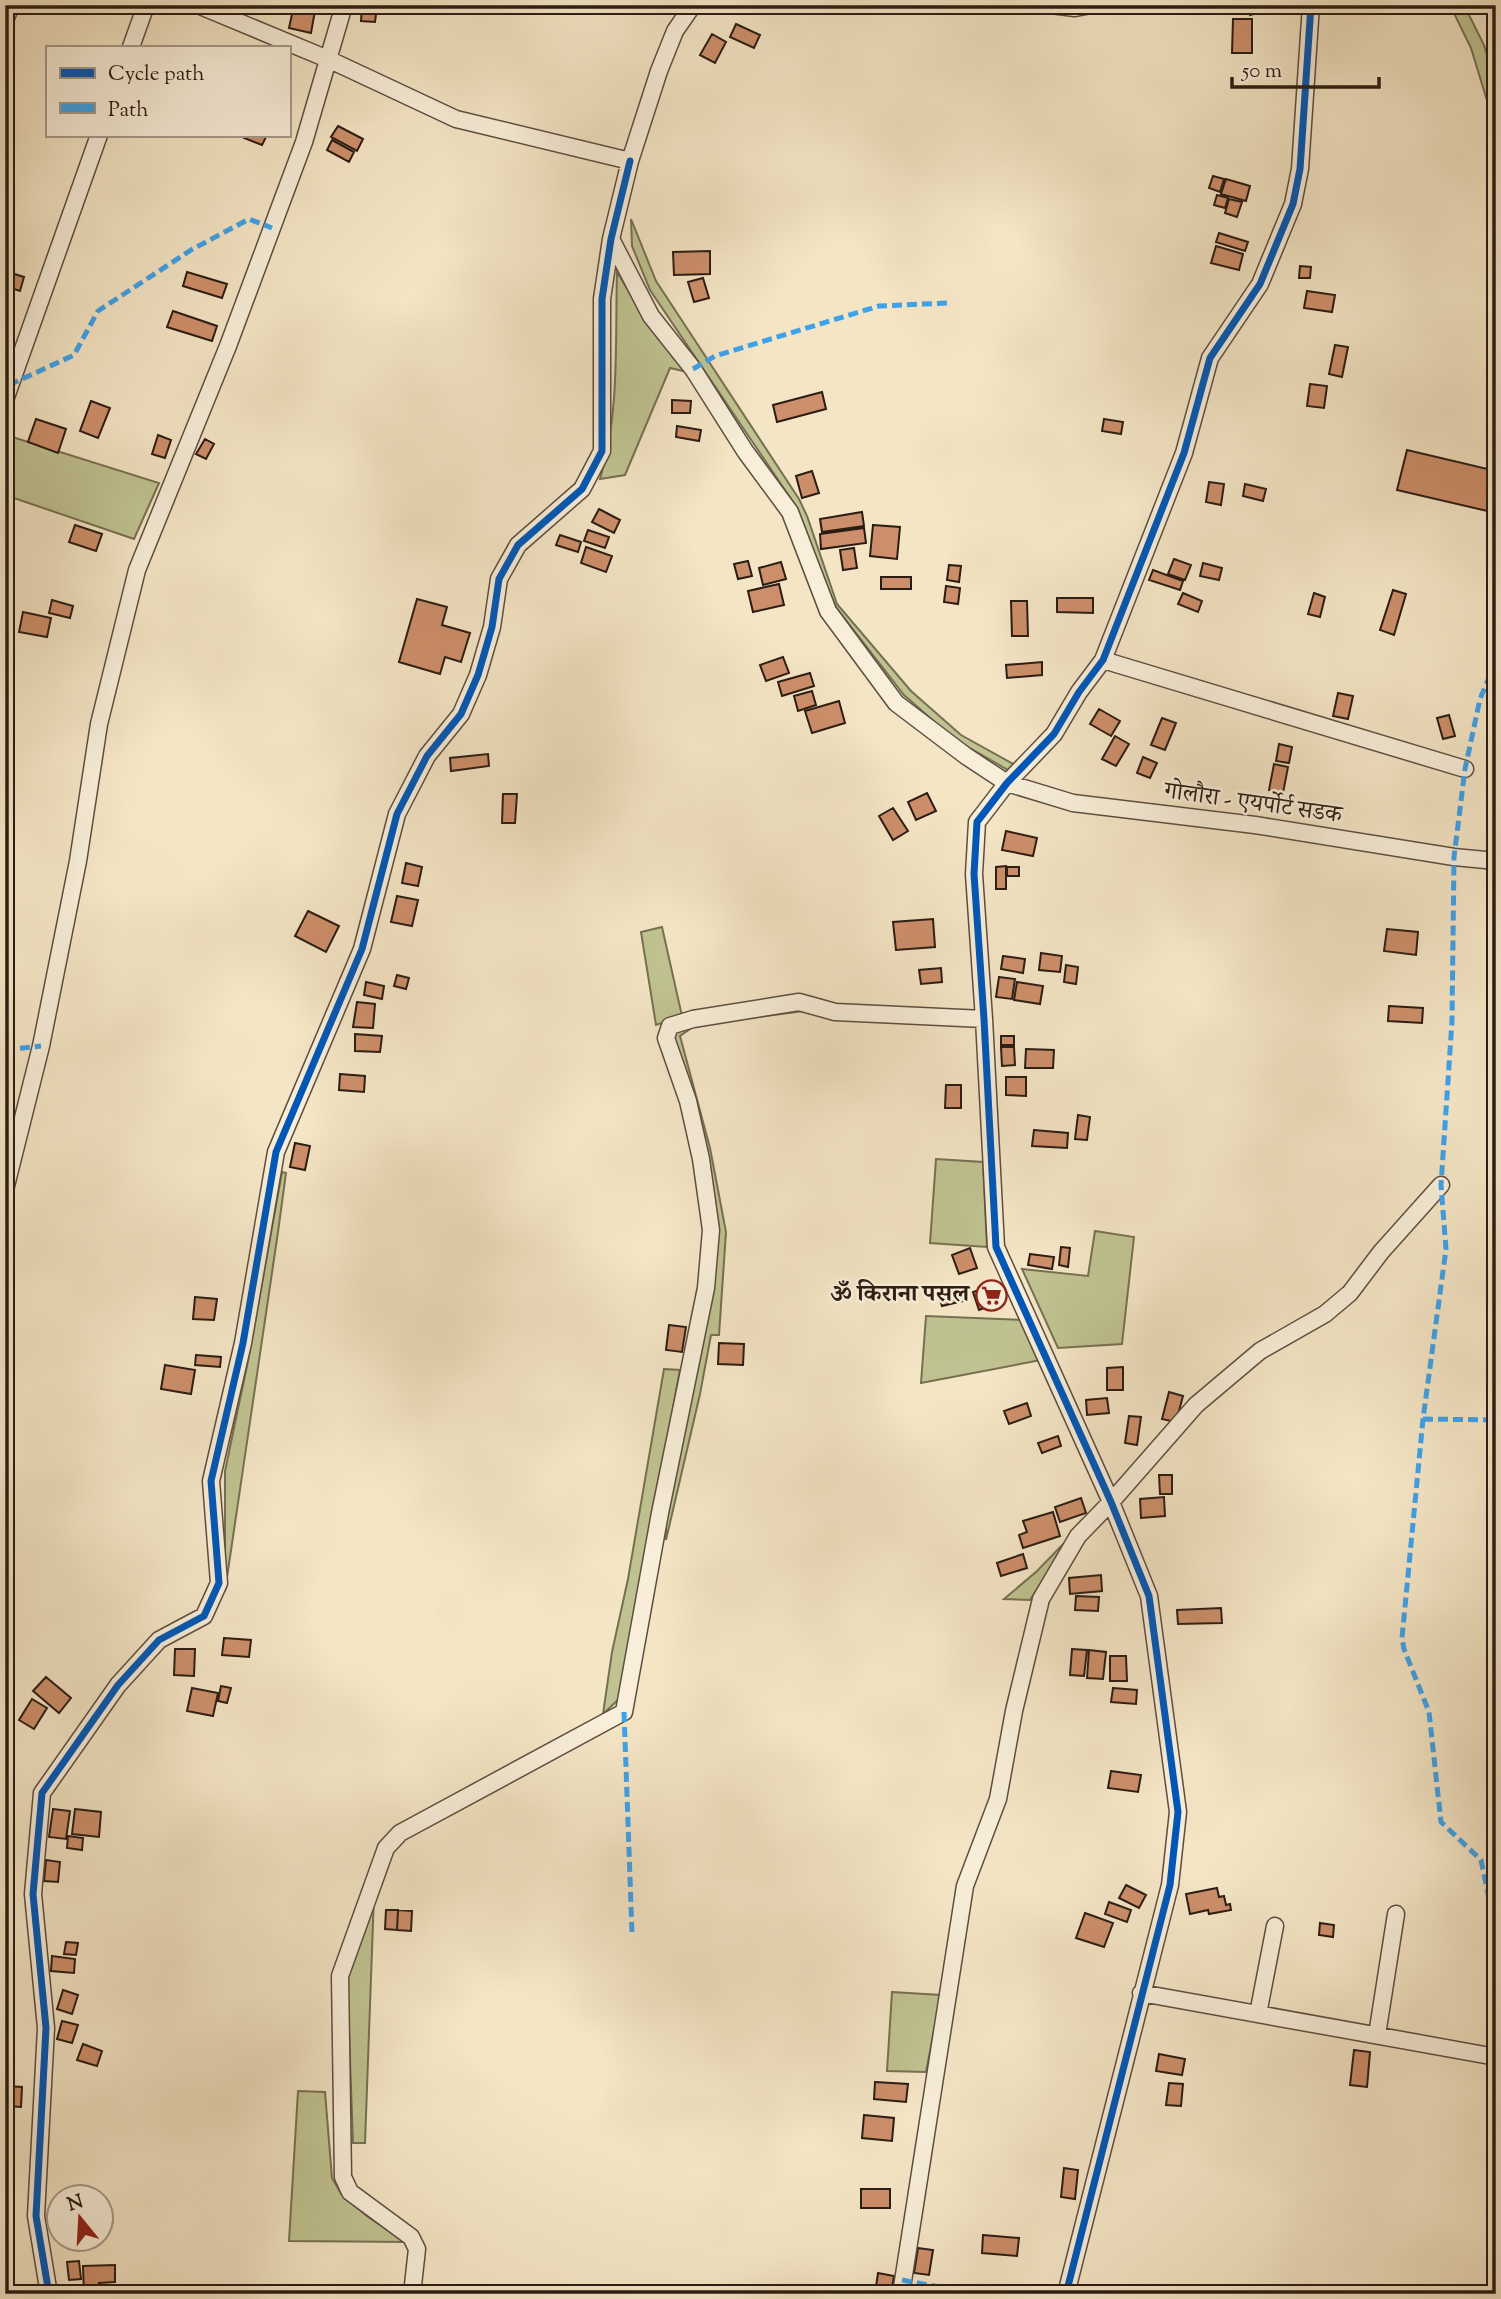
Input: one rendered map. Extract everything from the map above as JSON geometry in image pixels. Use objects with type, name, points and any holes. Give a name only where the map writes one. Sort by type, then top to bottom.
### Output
[{"type":"street","points":[[5,21],[11,5]]},
{"type":"street","points":[[131,46],[146,5]]},
{"type":"street","points":[[198,5],[330,60],[456,119],[630,161]]},
{"type":"street","points":[[5,1190],[41,1046],[73,887],[99,724],[137,570],[189,436],[228,346],[304,142],[344,5]]},
{"type":"street","points":[[49,2294],[36,2216],[46,2028],[33,1894],[42,1793],[118,1685],[159,1640],[204,1616],[219,1583],[211,1481],[243,1343],[276,1152],[362,949],[397,814],[427,756],[461,714],[478,675],[492,627],[499,579],[518,545],[582,489],[603,451],[602,299],[611,239],[630,161],[659,71],[675,31],[693,5]]},
{"type":"street","points":[[1051,5],[1075,8],[1091,5]]},
{"type":"street","points":[[1066,2294],[1170,1885],[1178,1812],[1149,1596],[1111,1502],[996,1247],[974,874],[977,822],[1007,783],[1054,734],[1079,692],[1103,660],[1184,453],[1210,358],[1260,284],[1293,204],[1300,169],[1311,5]]},
{"type":"street","points":[[5,400],[99,136]]},
{"type":"street","name":"गोलौरा - एयर्पोर्ट सडक","points":[[611,239],[651,316],[693,369],[746,451],[790,512],[828,611],[896,703],[966,756],[1007,783],[1073,803],[1255,825],[1454,857],[1496,861]]},
{"type":"street","points":[[1103,660],[1465,769]]},
{"type":"street","points":[[412,2294],[417,2249],[411,2237],[349,2192],[343,2177],[340,1976],[386,1848],[400,1833],[624,1712],[660,1513],[706,1288],[711,1230],[701,1159],[688,1101],[666,1038],[670,1026],[693,1019],[799,1002],[835,1012],[984,1019]]},
{"type":"street","points":[[901,2294],[965,1886],[998,1799],[1014,1711],[1041,1599],[1078,1536],[1196,1405],[1260,1351],[1325,1314],[1350,1293],[1381,1252],[1441,1185]]},
{"type":"street","points":[[1377,2035],[1396,1914]]},
{"type":"street","points":[[1258,2014],[1275,1926]]},
{"type":"street","points":[[1141,1993],[1496,2057]]},
{"type":"green space","points":[[1450,5],[1464,5],[1484,45],[1496,85],[1496,130],[1471,48]]},
{"type":"green space","points":[[631,219],[656,281],[799,499],[837,604],[911,691],[961,735],[1015,765],[1008,770],[954,739],[904,695],[835,606],[793,502],[650,290],[632,246]]},
{"type":"green space","points":[[617,272],[645,318],[687,372],[670,368],[625,475],[600,479],[614,403]]},
{"type":"green space","points":[[6,435],[159,483],[134,539],[5,495]]},
{"type":"green space","points":[[662,927],[682,1016],[656,1025],[641,932]]},
{"type":"green space","points":[[797,1007],[811,1010],[706,1024]]},
{"type":"green space","points":[[695,1026],[680,1036],[710,1148],[726,1232],[719,1335],[711,1335],[666,1540],[666,1516],[716,1230],[671,1040],[677,1029]]},
{"type":"green space","points":[[936,1159],[983,1162],[987,1247],[930,1243]]},
{"type":"green space","points":[[282,1172],[286,1173],[278,1232],[225,1591],[225,1471]]},
{"type":"green space","points":[[1095,1231],[1134,1237],[1122,1344],[1058,1348],[1022,1269],[1088,1276]]},
{"type":"green space","points":[[926,1316],[1022,1320],[1041,1360],[921,1383]]},
{"type":"green space","points":[[664,1369],[680,1370],[620,1698],[603,1714],[612,1652],[628,1579]]},
{"type":"green space","points":[[1075,1532],[1030,1600],[1004,1599],[1036,1572]]},
{"type":"green space","points":[[374,1895],[365,2143],[353,2143],[347,1977]]},
{"type":"green space","points":[[892,1992],[941,1995],[926,2072],[887,2071]]},
{"type":"green space","points":[[298,2091],[325,2092],[332,2178],[342,2195],[368,2217],[406,2242],[289,2241]]},
{"type":"building","points":[[294,5],[316,5],[311,33],[289,28]]},
{"type":"building","points":[[1247,5],[1272,5],[1273,9],[1250,15]]},
{"type":"building","points":[[362,6],[377,7],[375,22],[361,21]]},
{"type":"building","points":[[1233,19],[1252,19],[1252,53],[1232,53]]},
{"type":"building","points":[[736,24],[760,35],[754,48],[730,37]]},
{"type":"building","points":[[712,34],[726,42],[715,63],[700,55]]},
{"type":"building","points":[[338,126],[363,139],[357,151],[331,137]]},
{"type":"building","points":[[245,136],[266,136],[262,145]]},
{"type":"building","points":[[332,140],[354,152],[349,162],[327,150]]},
{"type":"building","points":[[1213,176],[1224,179],[1220,192],[1209,188]]},
{"type":"building","points":[[1226,179],[1250,186],[1246,201],[1221,194]]},
{"type":"building","points":[[1217,195],[1228,198],[1225,208],[1214,205]]},
{"type":"building","points":[[1229,199],[1242,202],[1237,217],[1225,213]]},
{"type":"building","points":[[1219,233],[1248,242],[1245,251],[1216,242]]},
{"type":"building","points":[[1216,246],[1243,254],[1239,270],[1211,263]]},
{"type":"building","points":[[710,251],[710,274],[674,275],[673,252]]},
{"type":"building","points":[[1300,266],[1311,267],[1310,278],[1299,278]]},
{"type":"building","points":[[5,271],[24,277],[20,291],[5,286]]},
{"type":"building","points":[[187,272],[227,284],[222,298],[183,286]]},
{"type":"building","points":[[703,278],[709,298],[694,302],[688,282]]},
{"type":"building","points":[[1307,291],[1335,295],[1332,312],[1304,308]]},
{"type":"building","points":[[173,311],[217,326],[212,341],[167,327]]},
{"type":"building","points":[[1335,345],[1348,347],[1342,377],[1329,374]]},
{"type":"building","points":[[1310,384],[1327,386],[1324,408],[1307,406]]},
{"type":"building","points":[[822,392],[826,409],[777,422],[773,405]]},
{"type":"building","points":[[672,400],[691,401],[690,413],[672,413]]},
{"type":"building","points":[[91,401],[110,408],[98,438],[80,431]]},
{"type":"building","points":[[36,419],[66,429],[58,453],[28,442]]},
{"type":"building","points":[[1104,419],[1123,422],[1121,434],[1102,431]]},
{"type":"building","points":[[677,426],[701,430],[699,441],[676,437]]},
{"type":"building","points":[[158,435],[171,440],[165,458],[152,454]]},
{"type":"building","points":[[205,439],[214,444],[206,459],[196,454]]},
{"type":"building","points":[[1407,450],[1496,471],[1496,513],[1397,490]]},
{"type":"building","points":[[812,471],[819,493],[802,498],[796,476]]},
{"type":"building","points":[[1209,482],[1224,484],[1221,505],[1206,502]]},
{"type":"building","points":[[1245,484],[1266,489],[1263,501],[1243,496]]},
{"type":"building","points":[[599,509],[620,520],[614,533],[592,522]]},
{"type":"building","points":[[862,512],[864,526],[822,532],[820,519]]},
{"type":"building","points":[[75,525],[102,534],[96,551],[69,542]]},
{"type":"building","points":[[873,525],[900,527],[897,559],[870,556]]},
{"type":"building","points":[[864,528],[866,543],[821,549],[820,534]]},
{"type":"building","points":[[588,530],[609,537],[605,548],[584,541]]},
{"type":"building","points":[[560,535],[581,542],[578,552],[556,545]]},
{"type":"building","points":[[586,547],[612,556],[606,572],[581,563]]},
{"type":"building","points":[[854,548],[857,568],[843,570],[840,550]]},
{"type":"building","points":[[1174,559],[1191,565],[1185,580],[1168,574]]},
{"type":"building","points":[[748,561],[752,576],[738,579],[734,564]]},
{"type":"building","points":[[781,562],[786,579],[763,585],[759,568]]},
{"type":"building","points":[[1203,563],[1222,568],[1219,580],[1200,576]]},
{"type":"building","points":[[949,565],[961,566],[959,582],[947,580]]},
{"type":"building","points":[[1153,570],[1183,581],[1180,590],[1149,580]]},
{"type":"building","points":[[881,577],[911,577],[911,589],[881,589]]},
{"type":"building","points":[[779,584],[784,605],[753,612],[748,591]]},
{"type":"building","points":[[946,586],[960,588],[958,604],[944,602]]},
{"type":"building","points":[[1393,590],[1406,594],[1394,635],[1380,630]]},
{"type":"building","points":[[1183,593],[1202,601],[1198,612],[1178,604]]},
{"type":"building","points":[[1314,593],[1325,597],[1320,617],[1308,614]]},
{"type":"building","points":[[1057,598],[1093,598],[1093,613],[1057,612]]},
{"type":"building","points":[[417,599],[447,607],[442,625],[470,633],[461,662],[445,657],[440,674],[399,662]]},
{"type":"building","points":[[52,600],[73,606],[70,618],[49,613]]},
{"type":"building","points":[[1011,601],[1027,601],[1028,636],[1012,636]]},
{"type":"building","points":[[23,612],[51,618],[47,637],[19,632]]},
{"type":"building","points":[[783,657],[789,673],[766,681],[760,665]]},
{"type":"building","points":[[1042,662],[1042,675],[1007,678],[1006,665]]},
{"type":"building","points":[[810,673],[814,686],[782,696],[778,682]]},
{"type":"building","points":[[812,691],[816,705],[798,711],[794,696]]},
{"type":"building","points":[[1338,693],[1353,696],[1348,719],[1333,716]]},
{"type":"building","points":[[839,701],[845,723],[812,733],[805,711]]},
{"type":"building","points":[[1099,709],[1120,721],[1111,736],[1090,724]]},
{"type":"building","points":[[1449,715],[1455,736],[1443,739],[1437,718]]},
{"type":"building","points":[[1162,718],[1176,723],[1165,750],[1151,745]]},
{"type":"building","points":[[1115,736],[1129,744],[1116,766],[1102,759]]},
{"type":"building","points":[[1279,744],[1292,747],[1289,763],[1276,761]]},
{"type":"building","points":[[488,754],[489,766],[451,771],[450,758]]},
{"type":"building","points":[[1143,757],[1157,763],[1150,778],[1137,773]]},
{"type":"building","points":[[1274,764],[1288,767],[1283,793],[1269,790]]},
{"type":"building","points":[[927,793],[936,811],[916,820],[908,802]]},
{"type":"building","points":[[503,794],[517,794],[515,823],[502,823]]},
{"type":"building","points":[[893,808],[908,831],[893,840],[879,816]]},
{"type":"building","points":[[1006,831],[1037,838],[1033,856],[1002,850]]},
{"type":"building","points":[[406,863],[422,867],[418,886],[402,883]]},
{"type":"building","points":[[1006,866],[1006,889],[996,889],[996,867]]},
{"type":"building","points":[[1007,867],[1019,867],[1019,876],[1007,876]]},
{"type":"building","points":[[397,896],[418,900],[412,926],[391,922]]},
{"type":"building","points":[[308,911],[339,926],[326,952],[295,936]]},
{"type":"building","points":[[933,919],[935,947],[896,950],[893,922]]},
{"type":"building","points":[[1387,929],[1418,932],[1416,955],[1384,951]]},
{"type":"building","points":[[1041,953],[1062,956],[1060,972],[1039,970]]},
{"type":"building","points":[[1003,956],[1025,959],[1023,973],[1001,969]]},
{"type":"building","points":[[1066,965],[1078,967],[1076,984],[1064,982]]},
{"type":"building","points":[[941,968],[942,982],[921,984],[919,970]]},
{"type":"building","points":[[397,975],[409,978],[406,989],[394,986]]},
{"type":"building","points":[[999,977],[1015,979],[1012,999],[996,997]]},
{"type":"building","points":[[366,982],[384,986],[382,999],[364,995]]},
{"type":"building","points":[[1017,982],[1043,986],[1040,1004],[1014,1000]]},
{"type":"building","points":[[357,1002],[375,1004],[373,1028],[353,1027]]},
{"type":"building","points":[[1389,1006],[1423,1008],[1422,1023],[1388,1021]]},
{"type":"building","points":[[355,1034],[382,1036],[380,1052],[355,1051]]},
{"type":"building","points":[[1001,1036],[1014,1036],[1014,1045],[1001,1045]]},
{"type":"building","points":[[1001,1047],[1014,1047],[1015,1065],[1002,1066]]},
{"type":"building","points":[[1026,1049],[1054,1050],[1053,1068],[1025,1068]]},
{"type":"building","points":[[340,1074],[365,1076],[364,1092],[339,1090]]},
{"type":"building","points":[[1006,1077],[1026,1077],[1026,1096],[1006,1095]]},
{"type":"building","points":[[946,1085],[961,1085],[961,1108],[945,1108]]},
{"type":"building","points":[[1078,1115],[1090,1117],[1087,1140],[1075,1139]]},
{"type":"building","points":[[1034,1130],[1068,1133],[1067,1148],[1032,1146]]},
{"type":"building","points":[[295,1143],[310,1146],[305,1170],[290,1167]]},
{"type":"building","points":[[1061,1247],[1070,1248],[1068,1267],[1059,1265]]},
{"type":"building","points":[[970,1248],[977,1268],[959,1274],[952,1255]]},
{"type":"building","points":[[1030,1254],[1054,1257],[1052,1269],[1028,1265]]},
{"type":"building","points":[[959,1285],[963,1301],[942,1306],[937,1290]]},
{"type":"building","points":[[987,1287],[993,1305],[979,1310],[973,1292]]},
{"type":"building","points":[[195,1297],[217,1299],[214,1320],[193,1319]]},
{"type":"building","points":[[669,1325],[686,1327],[682,1352],[666,1350]]},
{"type":"building","points":[[719,1343],[744,1344],[743,1365],[718,1364]]},
{"type":"building","points":[[196,1355],[221,1357],[220,1367],[195,1365]]},
{"type":"building","points":[[165,1365],[195,1370],[191,1394],[161,1389]]},
{"type":"building","points":[[1123,1367],[1123,1390],[1107,1390],[1107,1368]]},
{"type":"building","points":[[1169,1392],[1183,1396],[1176,1422],[1162,1419]]},
{"type":"building","points":[[1107,1398],[1109,1413],[1087,1415],[1086,1400]]},
{"type":"building","points":[[1027,1403],[1031,1416],[1009,1424],[1004,1411]]},
{"type":"building","points":[[1129,1416],[1141,1417],[1137,1445],[1125,1443]]},
{"type":"building","points":[[1058,1436],[1061,1446],[1042,1453],[1038,1443]]},
{"type":"building","points":[[1159,1475],[1172,1475],[1172,1494],[1160,1494]]},
{"type":"building","points":[[1164,1497],[1165,1516],[1141,1518],[1140,1499]]},
{"type":"building","points":[[1081,1498],[1086,1513],[1060,1522],[1055,1507]]},
{"type":"building","points":[[1053,1512],[1060,1536],[1023,1548],[1019,1535],[1027,1532],[1023,1521]]},
{"type":"building","points":[[1023,1554],[1027,1568],[1001,1576],[997,1563]]},
{"type":"building","points":[[1101,1575],[1102,1591],[1070,1594],[1069,1578]]},
{"type":"building","points":[[1076,1596],[1099,1597],[1098,1611],[1075,1610]]},
{"type":"building","points":[[1221,1608],[1222,1623],[1178,1624],[1177,1610]]},
{"type":"building","points":[[224,1638],[251,1640],[249,1657],[222,1655]]},
{"type":"building","points":[[175,1649],[195,1649],[194,1676],[174,1675]]},
{"type":"building","points":[[1072,1649],[1087,1650],[1084,1676],[1070,1675]]},
{"type":"building","points":[[1089,1650],[1106,1652],[1103,1679],[1087,1678]]},
{"type":"building","points":[[1110,1656],[1126,1656],[1127,1681],[1110,1681]]},
{"type":"building","points":[[46,1677],[71,1698],[59,1713],[33,1691]]},
{"type":"building","points":[[221,1686],[231,1688],[227,1703],[218,1701]]},
{"type":"building","points":[[192,1688],[218,1693],[213,1716],[187,1711]]},
{"type":"building","points":[[1113,1688],[1137,1690],[1136,1704],[1111,1702]]},
{"type":"building","points":[[32,1699],[47,1708],[34,1729],[19,1720]]},
{"type":"building","points":[[1111,1771],[1141,1775],[1138,1792],[1108,1788]]},
{"type":"building","points":[[53,1809],[70,1811],[66,1839],[49,1837]]},
{"type":"building","points":[[75,1809],[101,1812],[99,1837],[72,1834]]},
{"type":"building","points":[[68,1836],[83,1838],[82,1850],[67,1848]]},
{"type":"building","points":[[46,1860],[60,1862],[58,1882],[44,1881]]},
{"type":"building","points":[[1126,1885],[1146,1895],[1139,1908],[1119,1898]]},
{"type":"building","points":[[1217,1888],[1219,1897],[1224,1896],[1226,1905],[1230,1904],[1231,1910],[1209,1914],[1208,1910],[1190,1914],[1186,1894]]},
{"type":"building","points":[[1109,1902],[1131,1910],[1127,1922],[1105,1914]]},
{"type":"building","points":[[386,1910],[398,1910],[397,1930],[385,1929]]},
{"type":"building","points":[[398,1910],[412,1911],[411,1931],[397,1930]]},
{"type":"building","points":[[1085,1913],[1113,1923],[1104,1947],[1076,1938]]},
{"type":"building","points":[[1320,1923],[1334,1925],[1333,1937],[1319,1935]]},
{"type":"building","points":[[66,1942],[78,1943],[76,1955],[64,1954]]},
{"type":"building","points":[[52,1956],[75,1959],[74,1973],[51,1971]]},
{"type":"building","points":[[63,1990],[78,1995],[72,2014],[57,2009]]},
{"type":"building","points":[[62,2021],[78,2025],[72,2043],[57,2039]]},
{"type":"building","points":[[83,2044],[102,2051],[97,2066],[77,2060]]},
{"type":"building","points":[[1354,2050],[1370,2052],[1367,2087],[1350,2085]]},
{"type":"building","points":[[1159,2054],[1185,2059],[1182,2075],[1156,2071]]},
{"type":"building","points":[[875,2082],[908,2084],[906,2102],[874,2099]]},
{"type":"building","points":[[1169,2083],[1183,2084],[1181,2106],[1166,2105]]},
{"type":"building","points":[[7,2086],[22,2087],[21,2107],[6,2106]]},
{"type":"building","points":[[864,2115],[894,2118],[892,2141],[862,2138]]},
{"type":"building","points":[[1064,2168],[1078,2170],[1075,2199],[1061,2197]]},
{"type":"building","points":[[861,2189],[890,2189],[890,2208],[861,2208]]},
{"type":"building","points":[[983,2235],[1019,2238],[1017,2256],[982,2253]]},
{"type":"building","points":[[918,2248],[933,2250],[929,2275],[914,2273]]},
{"type":"building","points":[[79,2261],[81,2279],[69,2280],[67,2262]]},
{"type":"building","points":[[115,2265],[115,2282],[99,2283],[99,2294],[84,2294],[83,2266]]},
{"type":"building","points":[[878,2273],[894,2276],[891,2294],[875,2294]]},
{"type":"marked path","points":[[9,385],[74,355],[98,311],[191,250],[249,219],[272,228]]},
{"type":"marked path","points":[[693,369],[715,356],[879,306],[947,303]]},
{"type":"marked path","points":[[1496,661],[1480,699],[1465,769],[1454,857],[1452,1021],[1441,1185],[1446,1249],[1423,1419],[1402,1638],[1429,1712],[1441,1822],[1481,1860],[1496,1932]]},
{"type":"marked path","points":[[5,1050],[41,1046]]},
{"type":"marked path","points":[[1423,1419],[1496,1420]]},
{"type":"marked path","points":[[624,1712],[632,1933]]},
{"type":"marked path","points":[[902,2280],[976,2294]]},
{"type":"cycle path","points":[[1066,2294],[1170,1885],[1178,1812],[1149,1596],[1111,1502],[996,1247],[974,874],[977,822],[1007,783],[1054,734],[1079,692],[1103,660],[1184,453],[1210,358],[1260,284],[1293,204],[1300,169],[1311,5]]},
{"type":"cycle path","points":[[49,2294],[36,2216],[46,2028],[33,1894],[42,1793],[118,1685],[159,1640],[204,1616],[219,1583],[211,1481],[243,1343],[276,1152],[362,949],[397,814],[427,756],[461,714],[478,675],[492,627],[499,579],[518,545],[582,489],[602,451],[602,299],[611,239],[630,161]]},
{"type":"place","name":"ॐ किराना पसल","points":[[992,1295]]}]
